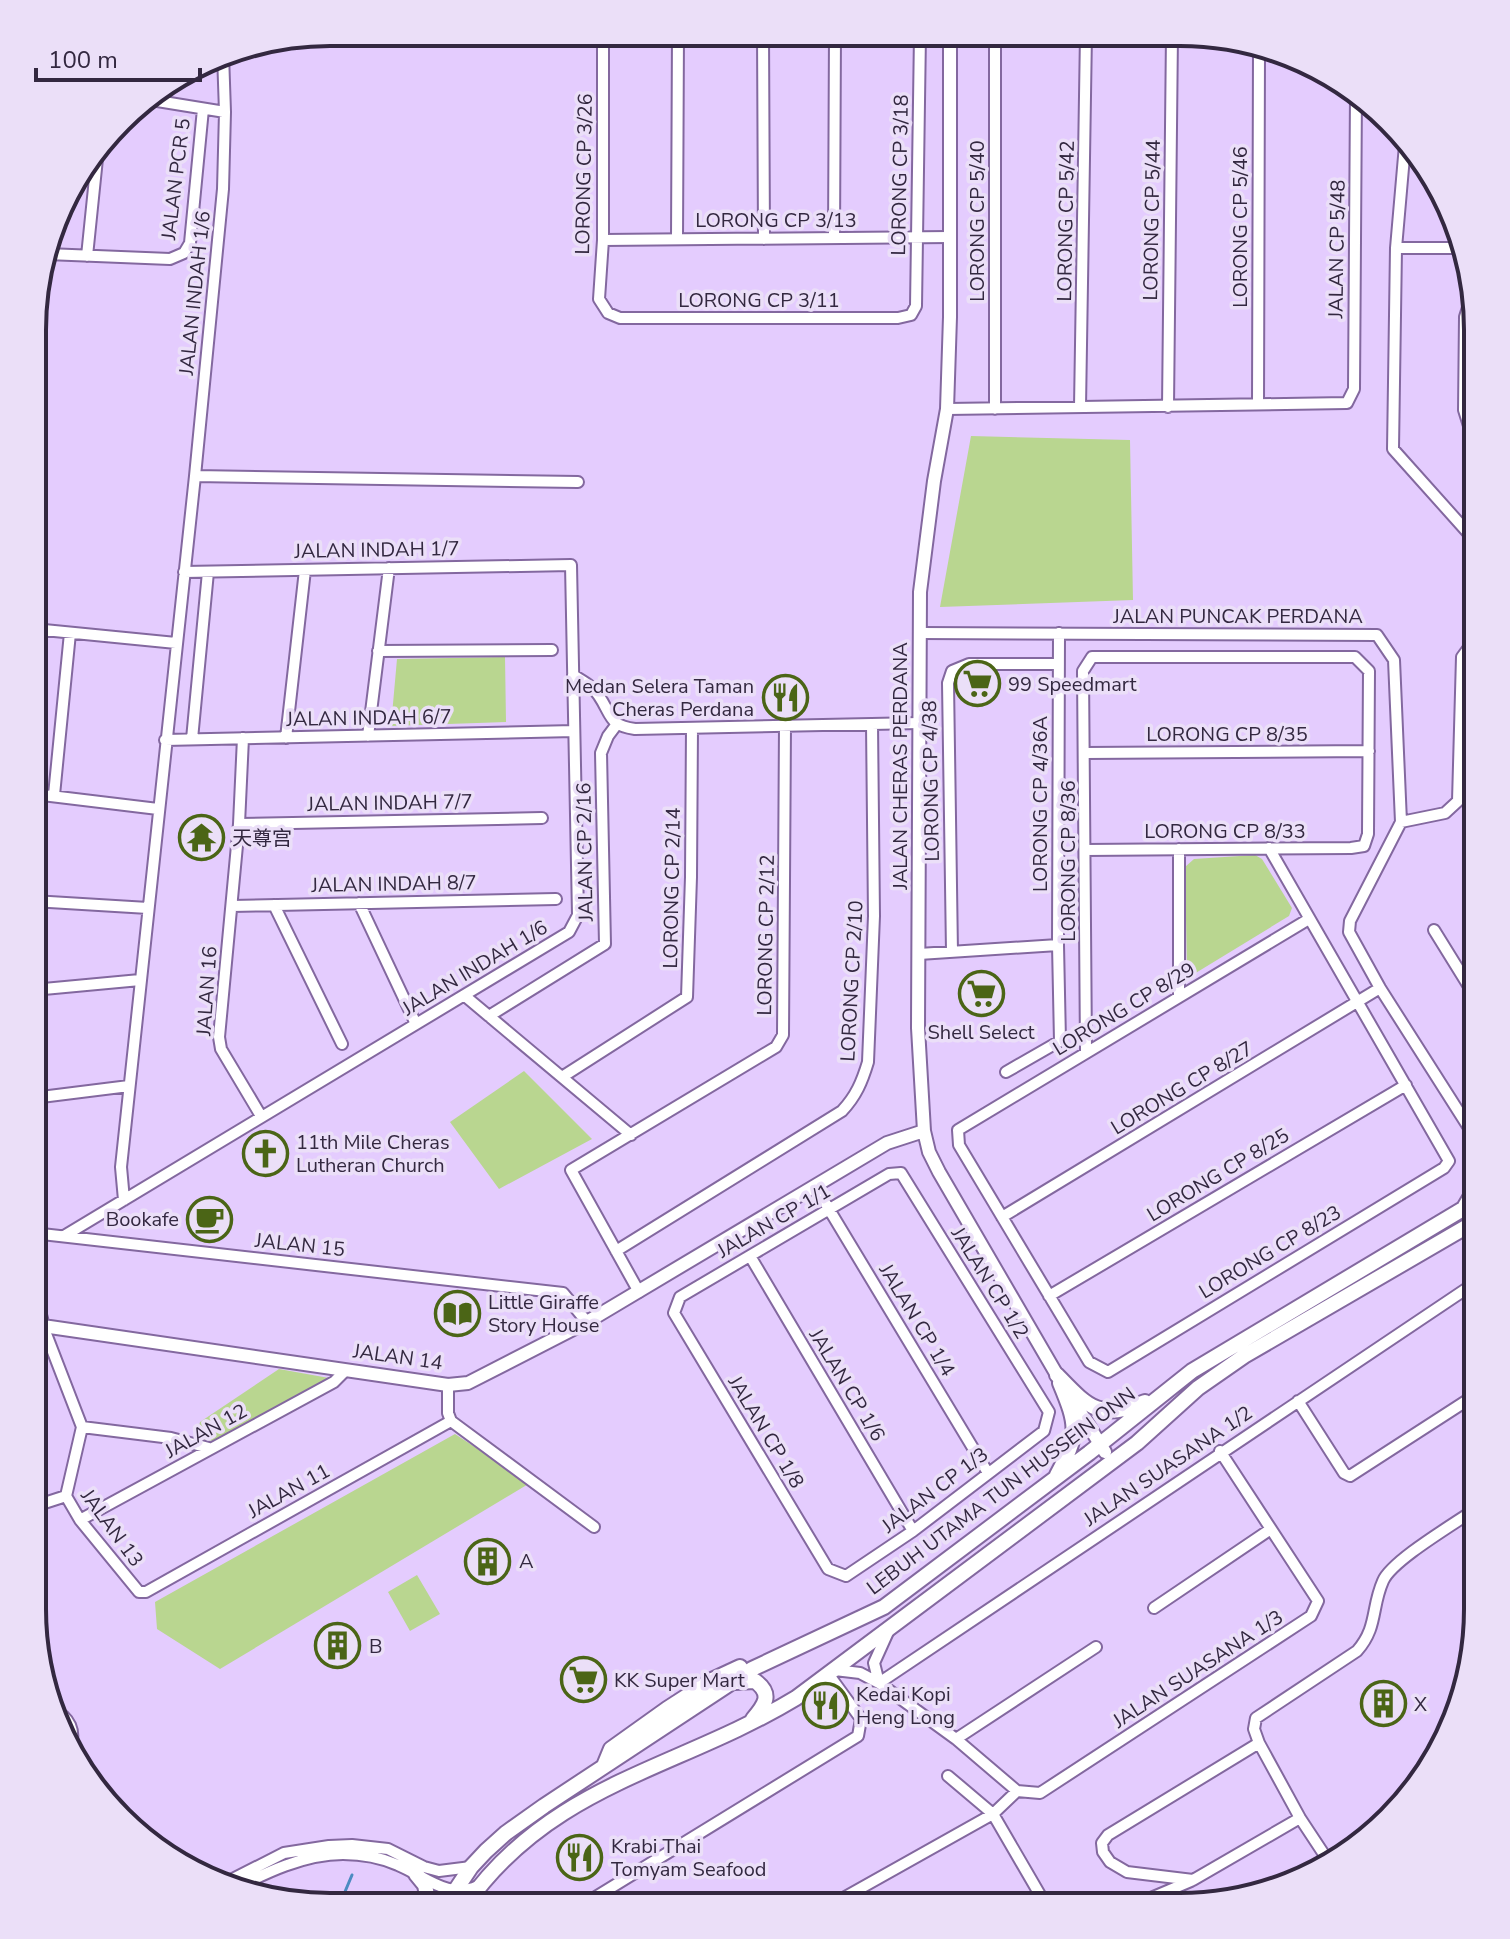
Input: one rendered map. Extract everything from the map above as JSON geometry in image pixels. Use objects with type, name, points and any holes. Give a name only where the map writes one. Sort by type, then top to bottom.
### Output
[{"type":"main road","name":"LEBUH UTAMA TUN HUSSEIN ONN","points":[[455,1892],[471,1867],[506,1833],[604,1766],[727,1684],[785,1652],[868,1616],[901,1596],[1054,1480],[1103,1449],[1164,1392],[1219,1354],[1463,1209]]},
{"type":"main road","name":"LEBUH UTAMA TUN HUSSEIN ONN","points":[[474,1893],[520,1843],[574,1806],[633,1775],[769,1714],[832,1673],[1137,1443],[1198,1388],[1244,1356],[1463,1229]]},
{"type":"main road","points":[[1057,1375],[1084,1402],[1106,1412],[1119,1411],[1164,1392]]},
{"type":"main road","points":[[1054,1480],[1074,1438],[1071,1408],[1057,1375]]},
{"type":"main road","points":[[1055,1504],[1069,1487],[1100,1464],[1103,1449],[1121,1449],[1152,1424],[1159,1422]]},
{"type":"main road","points":[[604,1766],[611,1749],[712,1680],[832,1621],[868,1616]]},
{"type":"main road","points":[[727,1684],[755,1681],[765,1691],[767,1697],[763,1707],[750,1722]]},
{"type":"main road","points":[[416,1874],[425,1885],[427,1893]]},
{"type":"street","points":[[763,46],[764,239]]},
{"type":"street","points":[[834,238],[835,46]]},
{"type":"street","name":"LORONG CP 3/18","points":[[911,315],[916,306],[920,46]]},
{"type":"street","name":"JALAN CHERAS PERDANA","points":[[950,46],[947,409],[920,592],[918,1028],[924,1131],[929,1152],[939,1172],[1103,1449]]},
{"type":"street","name":"LORONG CP 5/40","points":[[995,46],[995,409]]},
{"type":"street","name":"LORONG CP 5/42","points":[[1080,407],[1086,46]]},
{"type":"street","name":"LORONG CP 5/44","points":[[1168,407],[1172,46]]},
{"type":"street","name":"LORONG CP 3/26","points":[[603,47],[603,240],[599,299],[608,313]]},
{"type":"street","points":[[677,239],[678,47]]},
{"type":"street","name":"LORONG CP 5/46","points":[[1258,404],[1259,57]]},
{"type":"street","name":"JALAN INDAH 1/6","points":[[124,1200],[121,1167],[223,189],[223,67]]},
{"type":"street","points":[[161,102],[225,112]]},
{"type":"street","name":"JALAN CP 5/48","points":[[1258,404],[1347,403],[1354,389],[1356,107]]},
{"type":"street","name":"JALAN PCR 5","points":[[87,256],[170,259],[184,253],[190,243],[203,109]]},
{"type":"street","points":[[1404,156],[1396,248],[1393,449],[1464,528]]},
{"type":"street","points":[[56,254],[87,256],[96,169]]},
{"type":"street","name":"LORONG CP 3/13","points":[[603,240],[950,237]]},
{"type":"street","points":[[1396,248],[1452,248]]},
{"type":"street","name":"LORONG CP 3/11","points":[[608,313],[620,318],[898,318],[911,315]]},
{"type":"street","points":[[947,409],[1258,404]]},
{"type":"street","points":[[195,476],[578,482]]},
{"type":"street","name":"JALAN INDAH 1/6","points":[[64,1236],[569,932],[578,915],[571,565]]},
{"type":"street","name":"JALAN INDAH 1/7","points":[[184,572],[571,565]]},
{"type":"street","points":[[368,736],[389,568]]},
{"type":"street","points":[[286,738],[305,570]]},
{"type":"street","points":[[192,739],[208,572]]},
{"type":"street","points":[[46,631],[176,643]]},
{"type":"street","points":[[54,795],[70,633]]},
{"type":"street","name":"JALAN PUNCAK PERDANA","points":[[921,633],[1377,635],[1394,660],[1401,822],[1350,921],[1349,932],[1380,988],[1463,1119]]},
{"type":"street","name":"LORONG CP 4/36A","points":[[1006,1072],[1060,1041],[1059,633]]},
{"type":"street","points":[[378,651],[552,650]]},
{"type":"street","points":[[1401,822],[1445,813],[1458,801],[1464,655]]},
{"type":"street","name":"LORONG CP 8/36","points":[[1086,1051],[1083,671],[1092,657],[1355,657],[1369,671],[1369,751]]},
{"type":"street","name":"LORONG CP 4/38","points":[[952,952],[948,683],[952,671],[969,664],[1059,664]]},
{"type":"street","points":[[573,675],[599,696],[608,716],[617,724],[635,729],[920,723]]},
{"type":"street","name":"JALAN CP 2/16","points":[[489,1016],[605,944],[601,753],[617,724]]},
{"type":"street","name":"LORONG CP 2/10","points":[[616,1251],[842,1111],[861,1084],[868,1062],[874,916],[872,724]]},
{"type":"street","name":"LORONG CP 2/12","points":[[616,1251],[571,1170],[776,1047],[783,1035],[785,726]]},
{"type":"street","name":"LORONG CP 2/14","points":[[562,1077],[687,997],[692,728]]},
{"type":"street","name":"JALAN INDAH 6/7","points":[[165,740],[574,731]]},
{"type":"street","name":"JALAN 16","points":[[243,738],[239,824],[219,1037],[221,1049],[261,1116]]},
{"type":"street","name":"LORONG CP 8/35","points":[[1085,753],[1369,751]]},
{"type":"street","name":"LORONG CP 8/33","points":[[1085,850],[1364,846],[1368,834],[1369,751]]},
{"type":"street","points":[[46,795],[158,809]]},
{"type":"street","name":"JALAN INDAH 7/7","points":[[239,824],[542,818]]},
{"type":"street","points":[[1269,848],[1406,1085]]},
{"type":"street","points":[[1179,849],[1179,997]]},
{"type":"street","name":"JALAN INDAH 8/7","points":[[232,906],[556,899]]},
{"type":"street","points":[[46,902],[148,908]]},
{"type":"street","points":[[359,903],[416,1024]]},
{"type":"street","points":[[274,905],[342,1044]]},
{"type":"street","name":"LORONG CP 8/29","points":[[1002,1217],[959,1145],[958,1130],[1309,919]]},
{"type":"street","points":[[1434,930],[1464,978]]},
{"type":"street","points":[[919,954],[1058,945]]},
{"type":"street","points":[[46,989],[140,980]]},
{"type":"street","name":"LORONG CP 8/27","points":[[1002,1217],[1380,988]]},
{"type":"street","points":[[465,996],[631,1135]]},
{"type":"street","name":"LORONG CP 8/23","points":[[1049,1296],[1089,1362],[1108,1372],[1444,1168],[1449,1161],[1406,1085]]},
{"type":"street","name":"LORONG CP 8/25","points":[[1049,1296],[1406,1085]]},
{"type":"street","points":[[46,1096],[129,1086]]},
{"type":"street","name":"JALAN 14","points":[[46,1329],[448,1385],[468,1383],[587,1322],[887,1143],[924,1131]]},
{"type":"street","name":"JALAN CP 1/1","points":[[674,1313],[680,1297],[889,1174],[901,1173]]},
{"type":"street","name":"JALAN CP 1/2","points":[[901,1173],[1049,1412]]},
{"type":"street","name":"JALAN CP 1/4","points":[[815,1186],[988,1473]]},
{"type":"street","points":[[1002,1217],[1049,1296]]},
{"type":"street","name":"JALAN 15","points":[[46,1234],[563,1293],[587,1322]]},
{"type":"street","points":[[616,1251],[639,1292]]},
{"type":"street","name":"JALAN CP 1/6","points":[[750,1256],[913,1531]]},
{"type":"street","name":"JALAN SUASANA 1/2","points":[[879,1683],[1220,1451],[1463,1291]]},
{"type":"street","name":"JALAN CP 1/8","points":[[674,1313],[828,1569]]},
{"type":"street","points":[[46,1346],[82,1427],[171,1438],[209,1448]]},
{"type":"street","name":"JALAN 12","points":[[80,1520],[334,1382],[346,1370]]},
{"type":"street","points":[[448,1385],[451,1421],[594,1527]]},
{"type":"street","points":[[1298,1401],[1344,1473],[1350,1476],[1463,1403]]},
{"type":"street","name":"JALAN CP 1/3","points":[[828,1569],[846,1576],[913,1531],[1044,1431],[1049,1412]]},
{"type":"street","name":"JALAN 11","points":[[146,1592],[451,1421]]},
{"type":"street","name":"JALAN 13","points":[[82,1427],[66,1496],[80,1520],[133,1588],[146,1592]]},
{"type":"street","name":"JALAN SUASANA 1/3","points":[[1017,1791],[1040,1793],[1311,1616],[1318,1601],[1220,1451]]},
{"type":"street","points":[[46,1502],[66,1496]]},
{"type":"street","points":[[1324,1854],[1259,1743],[1254,1729],[1256,1718],[1357,1651],[1374,1623],[1384,1577],[1401,1561],[1463,1518]]},
{"type":"street","points":[[1154,1608],[1271,1529]]},
{"type":"street","points":[[879,1683],[874,1663],[892,1626]]},
{"type":"street","points":[[956,1739],[1096,1647]]},
{"type":"street","points":[[832,1673],[860,1673],[879,1683],[956,1739],[1017,1791],[993,1814],[853,1892]]},
{"type":"street","points":[[603,1893],[858,1736],[861,1719],[832,1673]]},
{"type":"street","points":[[1193,1880],[1127,1872],[1110,1862],[1103,1852],[1102,1843],[1108,1835],[1259,1743]]},
{"type":"street","points":[[948,1776],[993,1814],[1038,1892]]},
{"type":"street","points":[[1165,1892],[1193,1880],[1300,1818]]},
{"type":"street","points":[[236,1877],[284,1853],[329,1846],[388,1849],[439,1871],[471,1867]]},
{"type":"street","points":[[251,1882],[303,1859],[343,1854],[378,1858],[455,1892],[468,1891],[480,1885]]},
{"type":"green space","points":[[971,436],[1130,440],[1133,600],[940,607]]},
{"type":"green space","points":[[505,657],[506,722],[391,726],[397,659]]},
{"type":"green space","points":[[1255,855],[1262,859],[1292,908],[1289,916],[1194,974],[1187,970],[1185,867],[1194,859]]},
{"type":"green space","points":[[524,1071],[592,1139],[499,1189],[450,1122]]},
{"type":"green space","points":[[279,1369],[329,1378],[219,1442],[196,1438],[200,1422]]},
{"type":"green space","points":[[455,1434],[530,1483],[220,1669],[157,1629],[155,1602]]},
{"type":"green space","points":[[417,1575],[440,1614],[410,1631],[388,1592]]},
{"type":"waterway","points":[[344,1893],[352,1875]]},
{"type":"place","name":"99 Speedmart","points":[[977,684]]},
{"type":"place","name":"Medan Selera Taman Cheras Perdana","points":[[785,698]]},
{"type":"place","name":"天尊宫","points":[[201,838]]},
{"type":"place","name":"Shell Select","points":[[981,993]]},
{"type":"place","name":"11th Mile Cheras Lutheran Church","points":[[265,1154]]},
{"type":"place","name":"Bookafe","points":[[210,1219]]},
{"type":"place","name":"Little Giraffe Story House","points":[[457,1314]]},
{"type":"place","name":"A","points":[[488,1561]]},
{"type":"place","name":"B","points":[[338,1646]]},
{"type":"place","name":"KK Super Mart","points":[[583,1680]]},
{"type":"place","name":"X","points":[[1383,1704]]},
{"type":"place","name":"Kedai Kopi Heng Long","points":[[825,1705]]},
{"type":"place","name":"Krabi Thai Tomyam Seafood","points":[[580,1857]]}]
